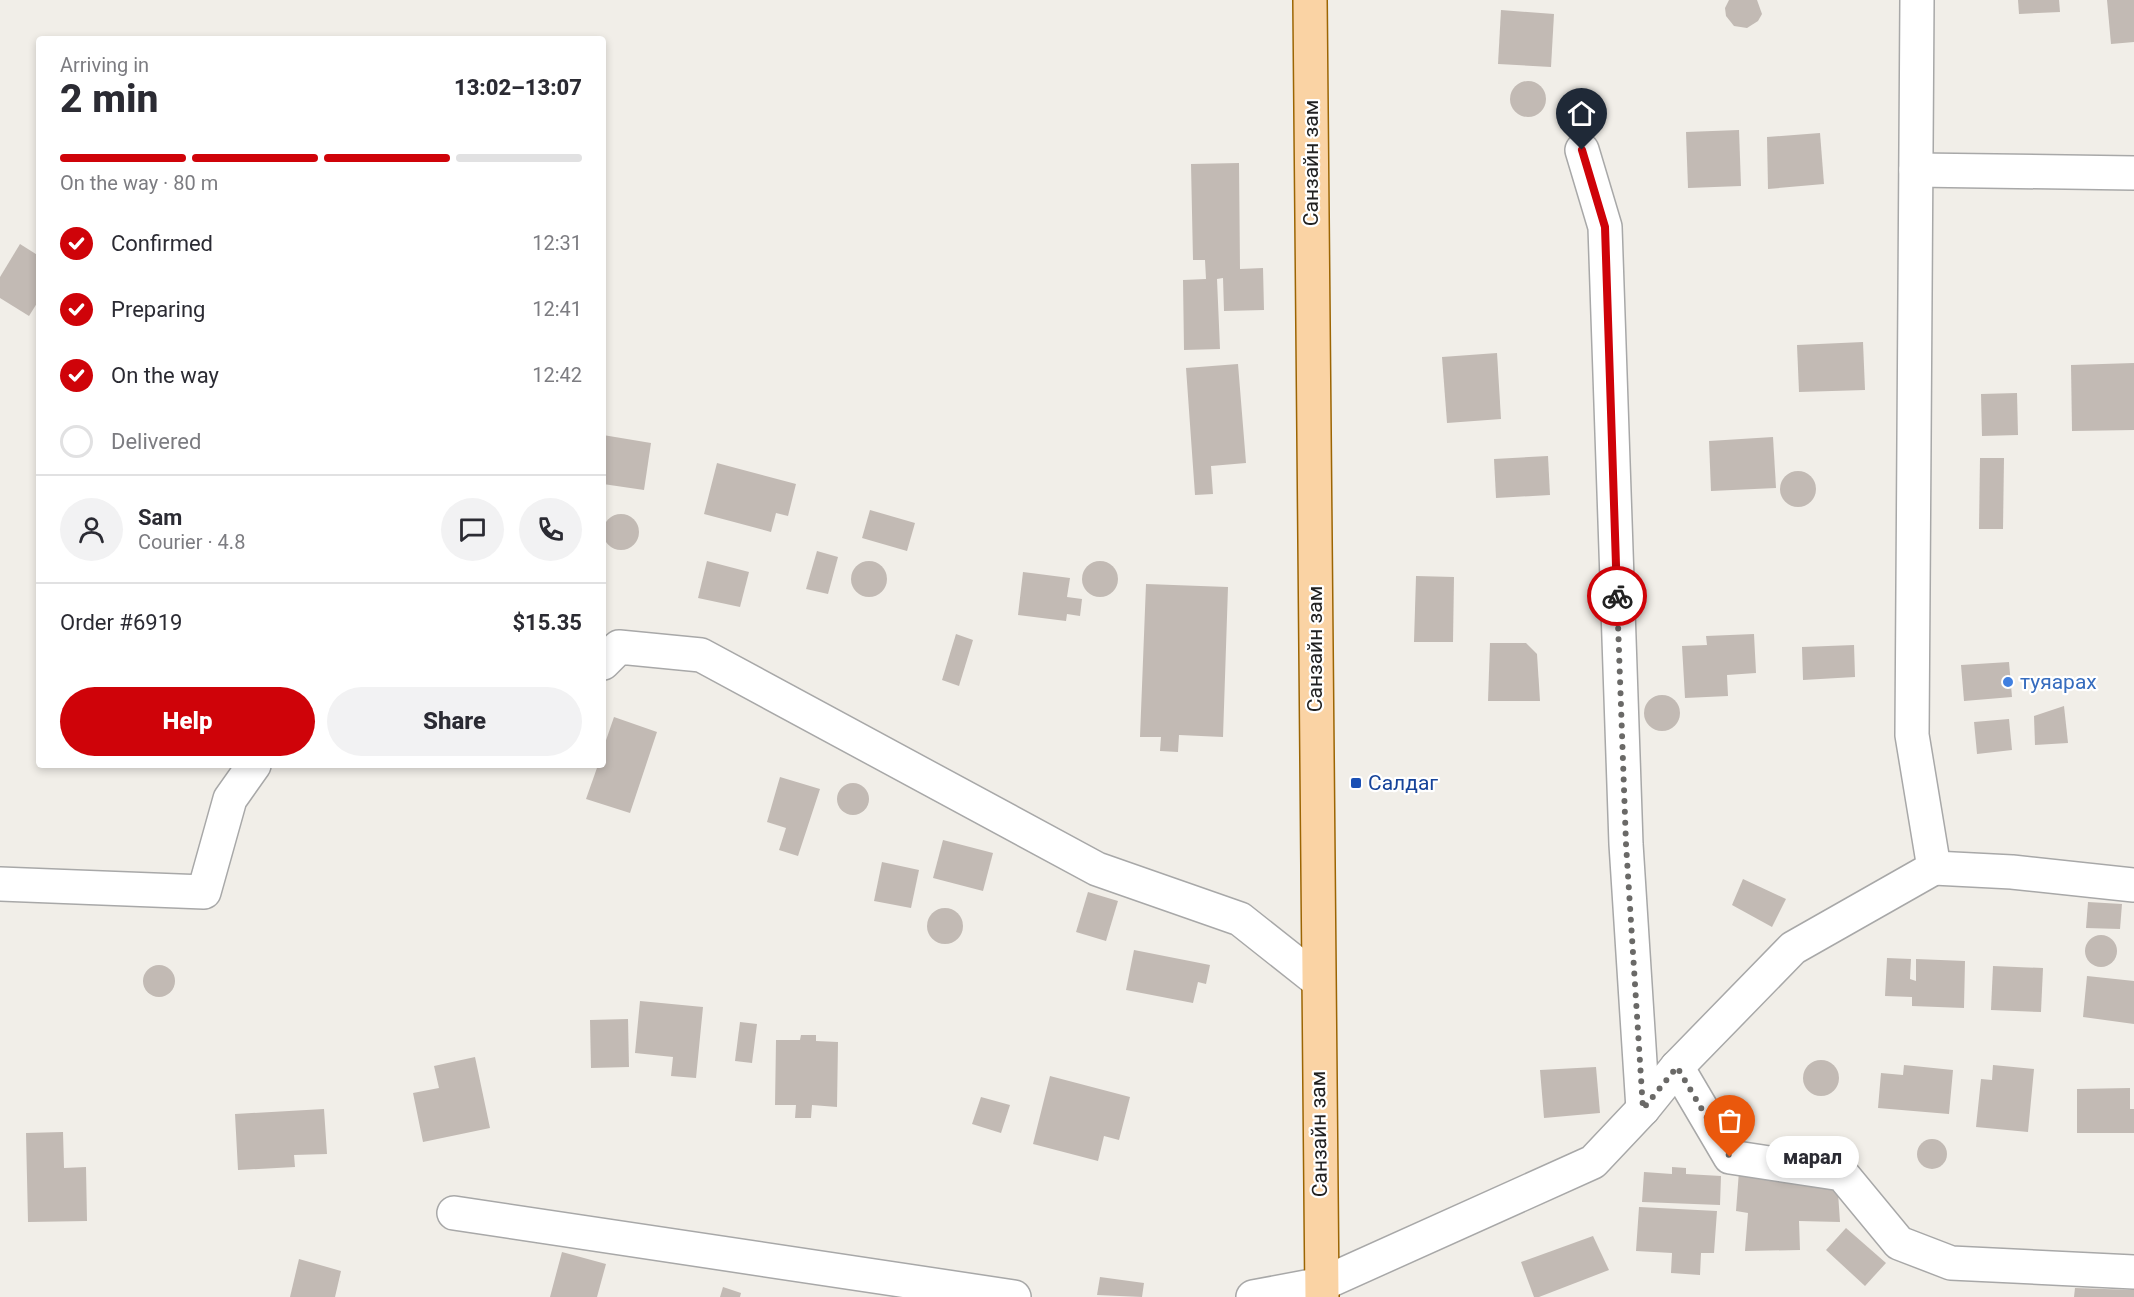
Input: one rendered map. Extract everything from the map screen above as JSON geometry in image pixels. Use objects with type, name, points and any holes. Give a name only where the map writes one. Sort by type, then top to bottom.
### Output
[{"type":"main road","name":"Санзайн зам","points":[[1310,0],[1317,980],[1322,1290]]},
{"type":"street","points":[[1917,0],[1912,735],[1934,868]]},
{"type":"street","points":[[1582,150],[1605,227],[1626,844],[1643,1109]]},
{"type":"street","points":[[1916,170],[2134,173]]},
{"type":"street","points":[[608,648],[701,655],[1097,869],[1240,919],[1317,980]]},
{"type":"street","points":[[0,884],[204,892],[230,800],[252,768]]},
{"type":"street","points":[[1253,1297],[1322,1290],[1593,1162],[1643,1109],[1677,1067],[1793,948],[1934,868],[2012,872],[2134,885]]},
{"type":"street","points":[[1677,1067],[1730,1157],[1842,1173],[1899,1243],[1951,1263],[2134,1272]]},
{"type":"street","points":[[454,1213],[1014,1297]]},
{"type":"building","points":[[1729,0],[1757,0],[1762,14],[1758,21],[1747,28],[1734,26],[1726,16],[1725,8]]},
{"type":"building","points":[[2018,0],[2059,0],[2060,12],[2019,14]]},
{"type":"building","points":[[2107,0],[2134,0],[2134,42],[2111,44]]},
{"type":"building","points":[[1501,10],[1554,14],[1551,67],[1498,64]]},
{"type":"building","points":[[1528,81],[1541,86],[1546,99],[1541,112],[1528,117],[1515,112],[1510,99],[1515,86]]},
{"type":"building","points":[[1739,130],[1741,186],[1688,188],[1686,132]]},
{"type":"building","points":[[1820,133],[1824,184],[1768,189],[1767,137]]},
{"type":"building","points":[[1239,163],[1240,269],[1263,268],[1264,310],[1224,311],[1223,278],[1217,279],[1220,349],[1184,350],[1183,280],[1206,279],[1205,260],[1193,260],[1191,164]]},
{"type":"building","points":[[20,244],[36,254],[36,305],[29,316],[0,298],[0,277]]},
{"type":"building","points":[[1863,342],[1865,390],[1799,392],[1797,345]]},
{"type":"building","points":[[1497,353],[1501,419],[1447,423],[1442,357]]},
{"type":"building","points":[[2134,363],[2134,430],[2072,431],[2071,365]]},
{"type":"building","points":[[1238,364],[1246,463],[1211,466],[1213,494],[1195,495],[1186,368]]},
{"type":"building","points":[[2017,393],[2018,435],[1982,436],[1981,394]]},
{"type":"building","points":[[606,436],[651,443],[644,490],[606,484]]},
{"type":"building","points":[[1773,437],[1776,488],[1711,491],[1709,441]]},
{"type":"building","points":[[1548,456],[1550,495],[1496,498],[1494,459]]},
{"type":"building","points":[[1980,458],[2004,458],[2003,529],[1979,529]]},
{"type":"building","points":[[717,463],[796,484],[788,516],[776,513],[771,532],[704,514]]},
{"type":"building","points":[[1798,471],[1810,477],[1816,489],[1810,501],[1798,507],[1786,501],[1780,489],[1786,477]]},
{"type":"building","points":[[870,510],[915,523],[907,551],[862,538]]},
{"type":"building","points":[[621,514],[628,516],[637,525],[639,532],[637,539],[628,548],[621,550],[614,548],[606,540],[606,524],[614,516]]},
{"type":"building","points":[[817,551],[838,557],[828,594],[806,589]]},
{"type":"building","points":[[707,561],[749,572],[740,607],[698,598]]},
{"type":"building","points":[[869,561],[881,567],[887,579],[881,591],[869,597],[857,591],[851,579],[857,567]]},
{"type":"building","points":[[1100,561],[1113,566],[1118,579],[1113,592],[1100,597],[1087,592],[1082,579],[1087,566]]},
{"type":"building","points":[[1023,572],[1070,578],[1067,597],[1082,599],[1080,616],[1067,614],[1066,621],[1018,615]]},
{"type":"building","points":[[1416,576],[1454,577],[1453,642],[1414,642]]},
{"type":"building","points":[[1146,584],[1228,587],[1223,737],[1179,735],[1178,752],[1160,751],[1161,737],[1140,737]]},
{"type":"building","points":[[956,634],[973,640],[959,686],[942,680]]},
{"type":"building","points":[[1754,634],[1756,673],[1727,675],[1728,696],[1685,698],[1682,646],[1707,645],[1706,636]]},
{"type":"building","points":[[1490,643],[1526,643],[1537,654],[1540,701],[1488,701]]},
{"type":"building","points":[[1854,645],[1855,677],[1803,680],[1802,647]]},
{"type":"building","points":[[2009,662],[2012,697],[1964,701],[1961,665]]},
{"type":"building","points":[[1662,695],[1674,701],[1680,713],[1674,725],[1662,731],[1650,725],[1644,713],[1650,701]]},
{"type":"building","points":[[2064,706],[2068,743],[2035,745],[2034,716]]},
{"type":"building","points":[[614,717],[657,732],[630,813],[586,799],[597,768],[606,768],[606,740]]},
{"type":"building","points":[[2009,719],[2012,750],[1977,754],[1974,722]]},
{"type":"building","points":[[780,777],[820,789],[798,856],[779,850],[786,828],[767,822]]},
{"type":"building","points":[[853,783],[865,787],[869,799],[865,811],[853,815],[841,811],[837,799],[841,787]]},
{"type":"building","points":[[943,840],[993,853],[983,891],[933,878]]},
{"type":"building","points":[[882,862],[919,870],[911,908],[874,901]]},
{"type":"building","points":[[1743,879],[1786,899],[1772,927],[1732,905]]},
{"type":"building","points":[[1088,892],[1118,901],[1106,941],[1076,932]]},
{"type":"building","points":[[2088,902],[2122,904],[2120,929],[2086,928]]},
{"type":"building","points":[[945,908],[958,913],[963,926],[958,939],[945,944],[932,939],[927,926],[932,913]]},
{"type":"building","points":[[2101,935],[2112,940],[2117,951],[2112,962],[2101,967],[2090,962],[2085,951],[2090,940]]},
{"type":"building","points":[[1134,950],[1210,965],[1206,984],[1198,982],[1193,1003],[1126,990]]},
{"type":"building","points":[[1887,958],[1911,959],[1910,979],[1916,981],[1916,959],[1965,961],[1964,1008],[1912,1006],[1912,997],[1885,996]]},
{"type":"building","points":[[159,965],[171,969],[175,981],[171,993],[159,997],[147,993],[143,981],[147,969]]},
{"type":"building","points":[[1993,966],[2043,968],[2041,1012],[1991,1010]]},
{"type":"building","points":[[2087,976],[2134,981],[2134,1024],[2083,1017]]},
{"type":"building","points":[[640,1001],[703,1007],[696,1078],[671,1076],[673,1057],[635,1053]]},
{"type":"building","points":[[628,1019],[629,1067],[591,1068],[590,1020]]},
{"type":"building","points":[[740,1022],[757,1024],[752,1063],[735,1061]]},
{"type":"building","points":[[801,1035],[816,1035],[816,1041],[838,1042],[837,1107],[812,1105],[811,1118],[795,1118],[796,1105],[775,1105],[776,1040],[800,1040]]},
{"type":"building","points":[[475,1057],[490,1128],[423,1142],[413,1093],[439,1088],[434,1066]]},
{"type":"building","points":[[1821,1060],[1833,1066],[1839,1078],[1833,1090],[1821,1096],[1809,1090],[1803,1078],[1809,1066]]},
{"type":"building","points":[[1904,1065],[1953,1070],[1949,1114],[1878,1108],[1881,1073],[1903,1075]]},
{"type":"building","points":[[1993,1065],[2034,1069],[2028,1132],[1976,1127],[1981,1079],[1992,1080]]},
{"type":"building","points":[[1596,1067],[1600,1113],[1544,1118],[1540,1070]]},
{"type":"building","points":[[1050,1076],[1130,1097],[1119,1140],[1104,1136],[1098,1161],[1033,1144]]},
{"type":"building","points":[[2130,1088],[2130,1109],[2134,1109],[2134,1133],[2077,1133],[2077,1089]]},
{"type":"building","points":[[981,1097],[1010,1105],[1001,1133],[972,1124]]},
{"type":"building","points":[[324,1109],[327,1154],[294,1155],[295,1167],[238,1170],[235,1114]]},
{"type":"building","points":[[63,1132],[64,1168],[86,1167],[87,1221],[28,1222],[26,1133]]},
{"type":"building","points":[[1932,1139],[1943,1143],[1947,1154],[1943,1165],[1932,1169],[1921,1165],[1917,1154],[1921,1143]]},
{"type":"building","points":[[1672,1167],[1686,1168],[1686,1174],[1721,1176],[1720,1205],[1642,1202],[1644,1172],[1672,1174]]},
{"type":"building","points":[[1739,1171],[1837,1178],[1840,1222],[1799,1221],[1800,1250],[1745,1251],[1748,1213],[1736,1211]]},
{"type":"building","points":[[1639,1207],[1717,1211],[1714,1253],[1701,1253],[1700,1275],[1671,1273],[1672,1253],[1636,1251]]},
{"type":"building","points":[[1846,1228],[1886,1263],[1865,1286],[1826,1250]]},
{"type":"building","points":[[1593,1236],[1609,1270],[1534,1297],[1521,1262]]},
{"type":"building","points":[[562,1252],[606,1264],[597,1297],[550,1297]]},
{"type":"building","points":[[299,1259],[341,1271],[335,1297],[290,1297]]},
{"type":"building","points":[[1100,1277],[1144,1283],[1142,1297],[1097,1295]]},
{"type":"building","points":[[723,1287],[741,1293],[740,1297],[720,1297]]},
{"type":"building","points":[[2075,1288],[2134,1290],[2134,1297],[2074,1297]]},
{"type":"way so far","points":[[1617,596],[1626,844],[1643,1109],[1677,1067],[1730,1157]]},
{"type":"place","name":"туяарах","points":[[2008,682]]},
{"type":"place","name":"Салдаг","points":[[1356,783]]},
{"type":"place","name":"марал","points":[[1730,1157]]},
{"type":"route","points":[[1582,150],[1605,227],[1617,596]]}]
